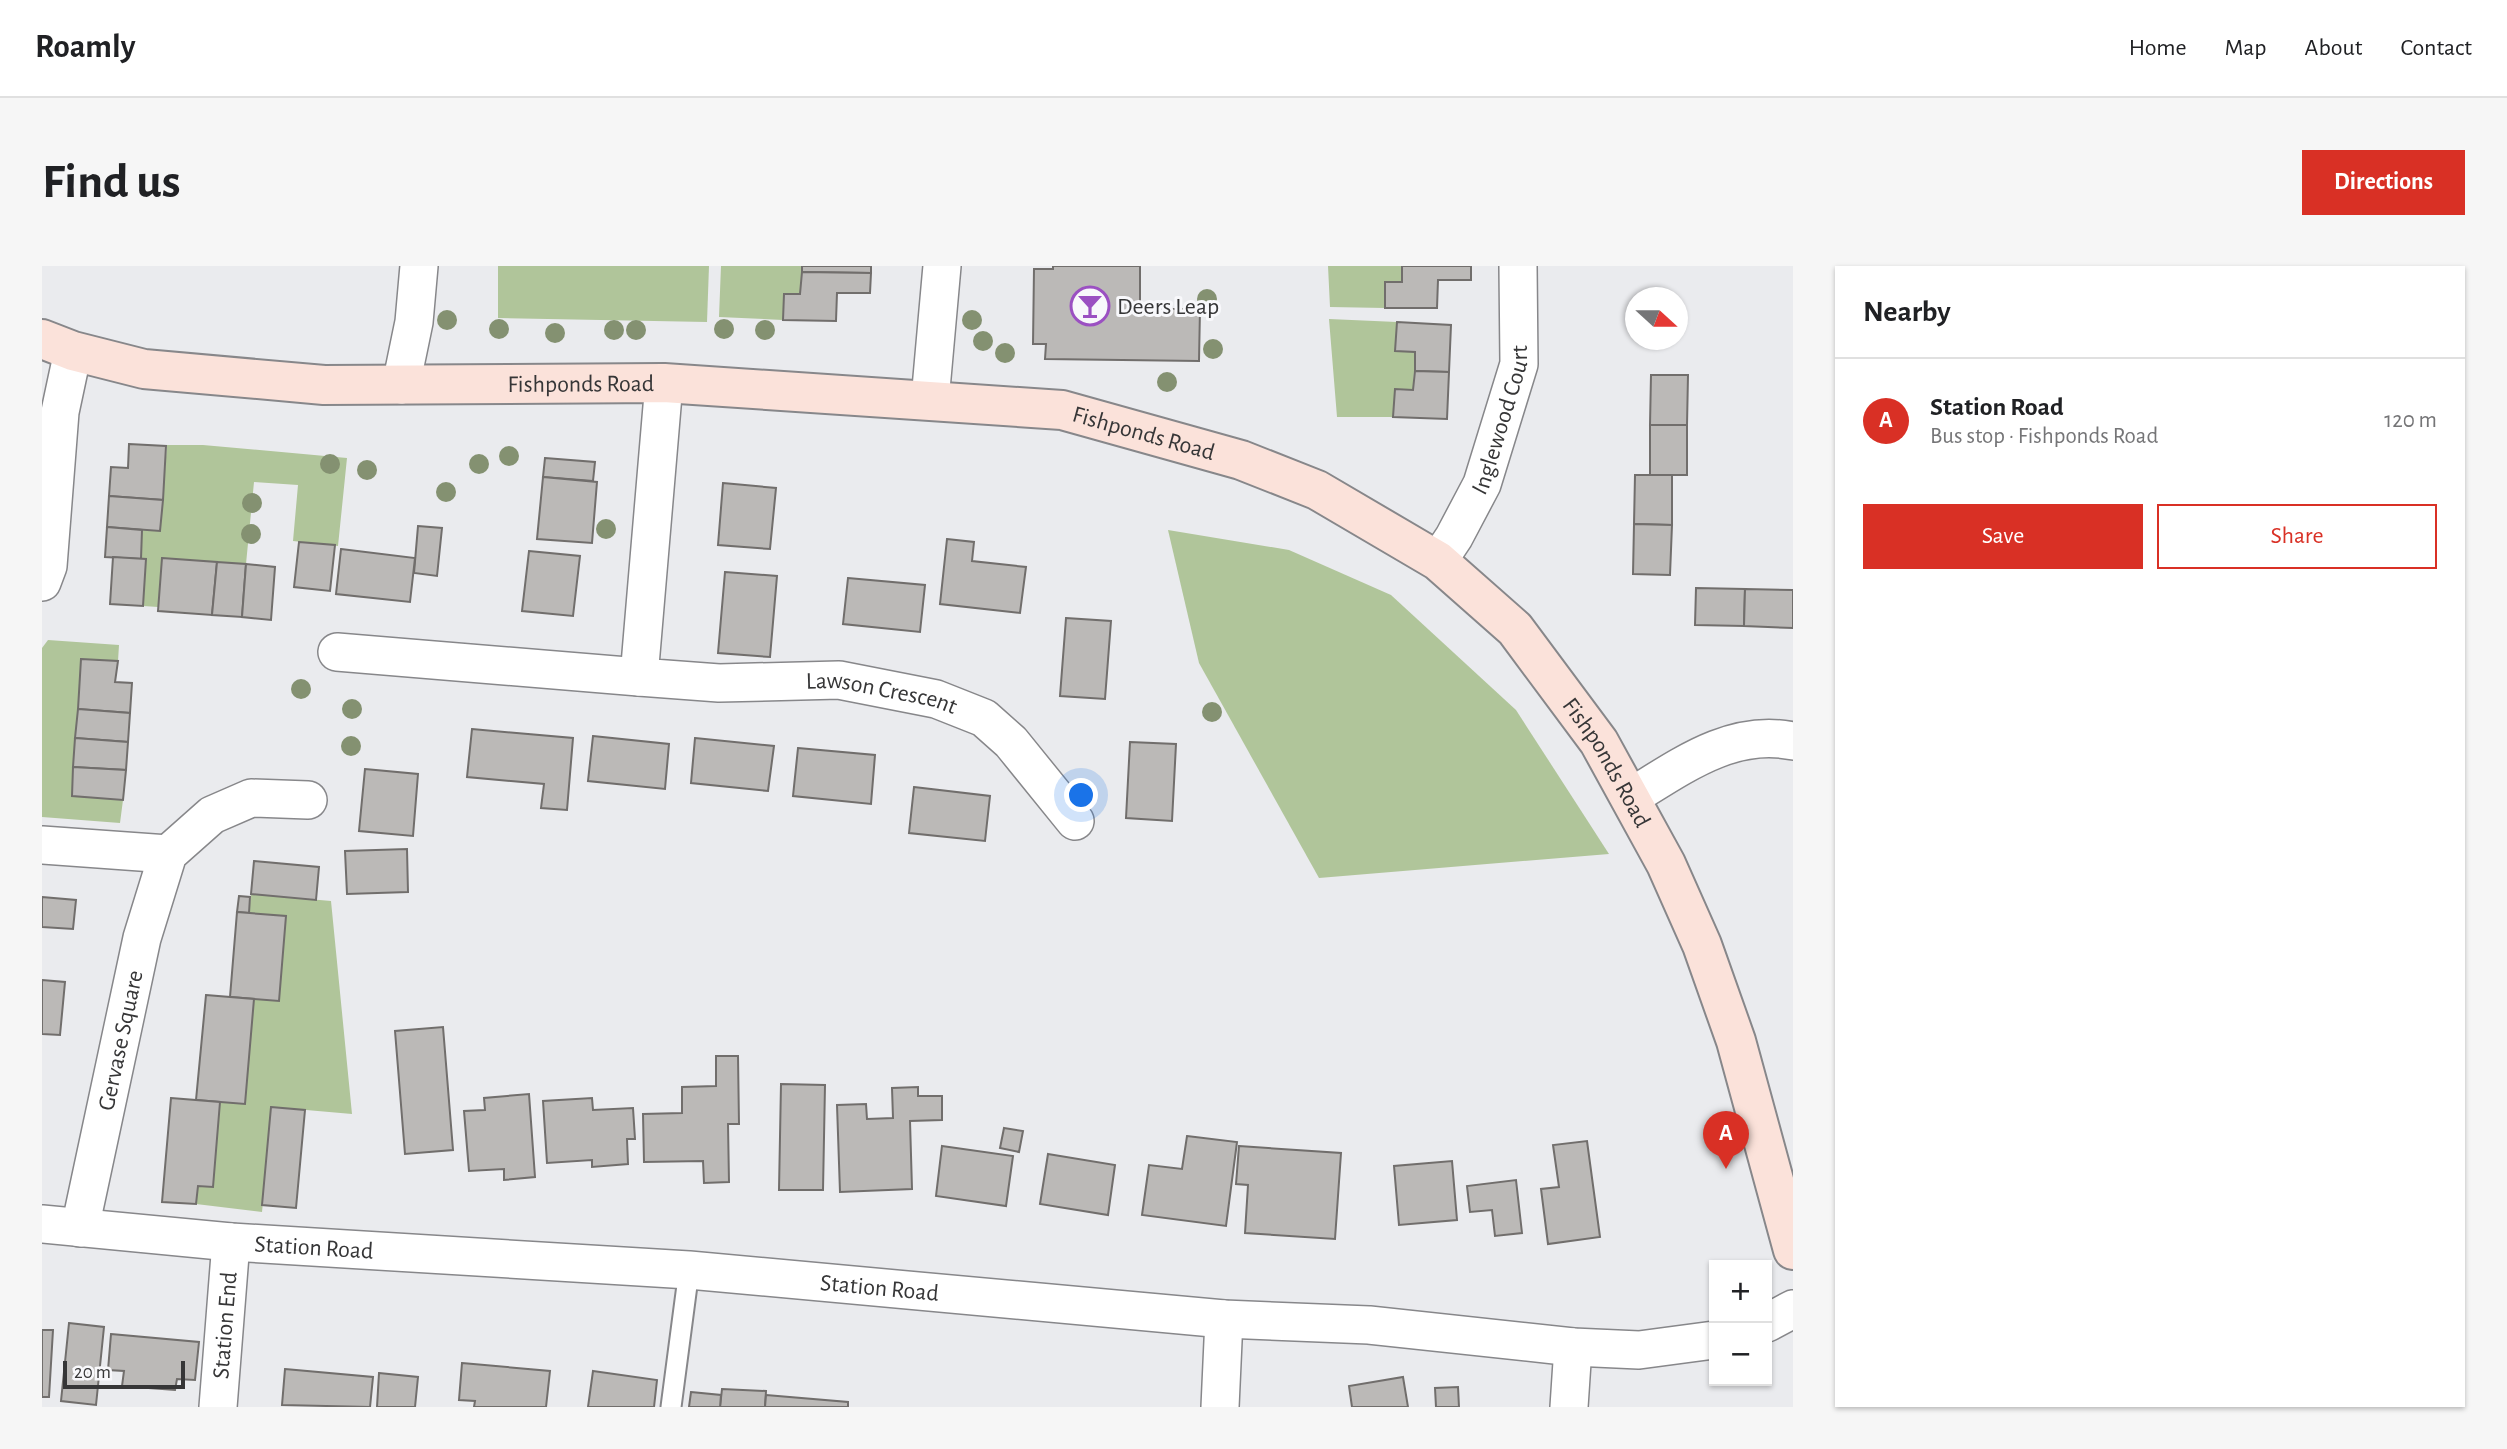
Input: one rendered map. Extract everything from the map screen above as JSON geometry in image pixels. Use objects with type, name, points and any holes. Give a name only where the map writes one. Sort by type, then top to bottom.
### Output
[{"type":"street","points":[[401,385],[414,322],[418,266]]},
{"type":"street","points":[[930,400],[942,266]]},
{"type":"street","name":"Inglewood Court","points":[[1438,561],[1482,484],[1518,365],[1518,266]]},
{"type":"street","points":[[42,582],[48,566],[60,412],[58,345]]},
{"type":"street","name":"Fishponds Road","points":[[58,345],[144,369],[324,385],[664,383],[1062,410],[1241,460],[1317,490],[1438,561],[1515,629],[1599,742],[1666,864],[1702,945],[1736,1041],[1793,1250]]},
{"type":"street","points":[[639,677],[664,383]]},
{"type":"street","name":"Lawson Crescent","points":[[337,652],[719,683],[839,680],[936,699],[984,718],[1011,742],[1075,821]]},
{"type":"street","points":[[1631,797],[1686,764],[1732,742],[1793,741]]},
{"type":"street","points":[[42,845],[168,855],[212,815],[251,798],[308,800]]},
{"type":"street","name":"Gervase Square","points":[[80,1228],[142,938],[168,855]]},
{"type":"street","name":"Station Road","points":[[42,1224],[231,1242],[689,1270],[1224,1319],[1369,1325],[1573,1348],[1639,1350],[1709,1341]]},
{"type":"street","name":"Station End","points":[[218,1407],[231,1242]]},
{"type":"street","points":[[1772,1320],[1793,1308]]},
{"type":"street","points":[[1220,1407],[1224,1319]]},
{"type":"street","points":[[1569,1407],[1573,1348]]},
{"type":"lane","points":[[671,1407],[689,1270]]},
{"type":"green space","points":[[498,266],[709,266],[707,322],[498,318]]},
{"type":"green space","points":[[721,266],[802,266],[800,294],[784,294],[783,320],[719,317]]},
{"type":"green space","points":[[1328,266],[1402,266],[1402,282],[1385,282],[1385,308],[1330,307]]},
{"type":"green space","points":[[1329,319],[1397,322],[1395,350],[1415,352],[1413,390],[1395,390],[1393,417],[1337,417]]},
{"type":"green space","points":[[167,445],[203,445],[347,458],[338,546],[293,541],[298,485],[254,482],[246,564],[162,558],[158,607],[143,606],[146,560],[141,559],[142,530],[160,531]]},
{"type":"green space","points":[[1168,530],[1289,550],[1391,595],[1516,710],[1609,854],[1319,878],[1199,663]]},
{"type":"green space","points":[[48,640],[119,645],[118,661],[81,659],[72,796],[123,800],[120,823],[42,817],[42,648]]},
{"type":"green space","points":[[251,894],[331,901],[352,1114],[272,1107],[262,1212],[196,1204],[198,1186],[213,1187],[220,1102],[245,1104],[254,999],[279,1001],[286,917],[249,913]]},
{"type":"building","points":[[802,266],[871,266],[871,273],[802,272]]},
{"type":"building","points":[[1053,266],[1140,266],[1140,309],[1200,309],[1199,361],[1045,359],[1046,344],[1033,344],[1034,269],[1053,269]]},
{"type":"building","points":[[1402,266],[1471,266],[1471,280],[1438,280],[1437,308],[1385,308],[1385,282],[1402,282]]},
{"type":"building","points":[[802,272],[871,273],[870,293],[837,293],[836,321],[783,320],[784,294],[800,294]]},
{"type":"building","points":[[1397,322],[1451,325],[1449,372],[1415,371],[1415,352],[1395,351]]},
{"type":"building","points":[[1415,371],[1449,372],[1447,419],[1393,417],[1395,389],[1413,390]]},
{"type":"building","points":[[1651,375],[1688,375],[1687,425],[1650,425]]},
{"type":"building","points":[[1650,425],[1687,425],[1687,475],[1650,475]]},
{"type":"building","points":[[129,444],[166,446],[163,500],[109,496],[111,467],[128,468]]},
{"type":"building","points":[[545,458],[595,462],[593,481],[543,477]]},
{"type":"building","points":[[1635,475],[1672,475],[1672,525],[1634,524]]},
{"type":"building","points":[[543,477],[597,482],[592,543],[537,539]]},
{"type":"building","points":[[723,483],[776,488],[770,549],[718,545]]},
{"type":"building","points":[[109,496],[163,500],[160,531],[107,527]]},
{"type":"building","points":[[1634,524],[1672,525],[1670,575],[1633,574]]},
{"type":"building","points":[[418,526],[442,528],[437,576],[414,573]]},
{"type":"building","points":[[107,527],[142,530],[141,559],[105,557]]},
{"type":"building","points":[[947,539],[974,542],[972,561],[1026,567],[1020,613],[940,604]]},
{"type":"building","points":[[299,542],[335,545],[330,591],[294,587]]},
{"type":"building","points":[[341,549],[415,558],[410,602],[336,594]]},
{"type":"building","points":[[529,551],[580,556],[573,616],[522,611]]},
{"type":"building","points":[[113,557],[146,559],[143,606],[110,604]]},
{"type":"building","points":[[162,558],[217,562],[212,615],[158,611]]},
{"type":"building","points":[[217,562],[246,564],[242,617],[212,615]]},
{"type":"building","points":[[246,564],[275,567],[271,620],[242,617]]},
{"type":"building","points":[[725,572],[777,576],[770,657],[718,653]]},
{"type":"building","points":[[848,578],[925,585],[920,632],[843,624]]},
{"type":"building","points":[[1696,588],[1745,589],[1744,626],[1695,625]]},
{"type":"building","points":[[1745,589],[1793,590],[1793,628],[1744,626]]},
{"type":"building","points":[[1066,618],[1111,621],[1105,699],[1060,696]]},
{"type":"building","points":[[81,659],[118,661],[115,682],[132,683],[130,713],[78,709]]},
{"type":"building","points":[[78,709],[130,713],[128,742],[75,738]]},
{"type":"building","points":[[472,729],[573,738],[567,810],[541,808],[544,784],[467,777]]},
{"type":"building","points":[[593,736],[669,744],[665,789],[588,781]]},
{"type":"building","points":[[75,738],[128,742],[126,770],[73,767]]},
{"type":"building","points":[[695,738],[774,746],[768,791],[691,783]]},
{"type":"building","points":[[1130,742],[1176,744],[1172,821],[1126,818]]},
{"type":"building","points":[[798,748],[875,755],[871,804],[793,796]]},
{"type":"building","points":[[73,767],[126,770],[123,800],[72,796]]},
{"type":"building","points":[[365,769],[418,774],[413,836],[359,831]]},
{"type":"building","points":[[914,787],[990,796],[985,841],[909,833]]},
{"type":"building","points":[[407,849],[408,892],[347,894],[345,851]]},
{"type":"building","points":[[254,861],[319,867],[316,900],[251,894]]},
{"type":"building","points":[[239,896],[250,897],[249,913],[237,912]]},
{"type":"building","points":[[42,897],[76,900],[73,929],[42,927]]},
{"type":"building","points":[[237,912],[286,916],[279,1001],[230,997]]},
{"type":"building","points":[[42,980],[65,982],[60,1035],[42,1034]]},
{"type":"building","points":[[206,995],[254,999],[245,1104],[196,1100]]},
{"type":"building","points":[[443,1027],[453,1150],[405,1154],[395,1031]]},
{"type":"building","points":[[716,1056],[738,1056],[739,1124],[728,1124],[729,1182],[704,1183],[703,1161],[644,1162],[643,1114],[682,1113],[682,1087],[716,1086]]},
{"type":"building","points":[[781,1084],[825,1085],[823,1190],[779,1190]]},
{"type":"building","points":[[918,1087],[918,1096],[942,1096],[942,1120],[910,1121],[912,1189],[840,1192],[837,1105],[866,1104],[867,1119],[893,1118],[892,1088]]},
{"type":"building","points":[[529,1094],[535,1177],[504,1180],[504,1169],[469,1171],[464,1111],[485,1110],[484,1098]]},
{"type":"building","points":[[171,1098],[220,1102],[213,1187],[198,1186],[196,1204],[162,1202]]},
{"type":"building","points":[[592,1098],[593,1110],[633,1108],[635,1139],[627,1139],[628,1164],[592,1167],[592,1160],[547,1163],[543,1101]]},
{"type":"building","points":[[271,1107],[305,1110],[296,1208],[262,1205]]},
{"type":"building","points":[[1004,1128],[1023,1131],[1019,1152],[1000,1148]]},
{"type":"building","points":[[1187,1136],[1237,1142],[1226,1226],[1142,1215],[1149,1165],[1182,1169]]},
{"type":"building","points":[[1587,1141],[1600,1237],[1548,1244],[1541,1189],[1559,1187],[1553,1145]]},
{"type":"building","points":[[942,1146],[1013,1156],[1006,1206],[936,1196]]},
{"type":"building","points":[[1239,1146],[1341,1153],[1335,1239],[1245,1233],[1248,1185],[1236,1184]]},
{"type":"building","points":[[1048,1154],[1115,1165],[1108,1215],[1040,1204]]},
{"type":"building","points":[[1452,1161],[1457,1220],[1399,1225],[1394,1166]]},
{"type":"building","points":[[1516,1180],[1522,1233],[1495,1236],[1492,1210],[1470,1212],[1467,1186]]},
{"type":"building","points":[[69,1323],[104,1327],[96,1405],[61,1401]]},
{"type":"building","points":[[42,1330],[53,1330],[49,1397],[42,1397]]},
{"type":"building","points":[[111,1334],[199,1342],[195,1380],[177,1379],[175,1390],[122,1386],[124,1371],[108,1370]]},
{"type":"building","points":[[462,1363],[550,1371],[546,1407],[474,1407],[475,1401],[459,1400]]},
{"type":"building","points":[[285,1369],[373,1377],[370,1407],[282,1405]]},
{"type":"building","points":[[593,1371],[657,1380],[654,1407],[588,1407]]},
{"type":"building","points":[[379,1373],[418,1377],[415,1407],[377,1407]]},
{"type":"building","points":[[1403,1377],[1408,1407],[1352,1407],[1349,1386]]},
{"type":"building","points":[[1458,1387],[1459,1407],[1436,1407],[1435,1388]]},
{"type":"building","points":[[722,1389],[766,1391],[765,1407],[720,1407]]},
{"type":"building","points":[[691,1392],[721,1395],[720,1407],[689,1407]]},
{"type":"building","points":[[766,1395],[848,1402],[848,1407],[765,1407]]},
{"type":"place","name":"Deers Leap","points":[[1090,306]]},
{"type":"place","name":"Station Road","points":[[1726,1169]]}]
